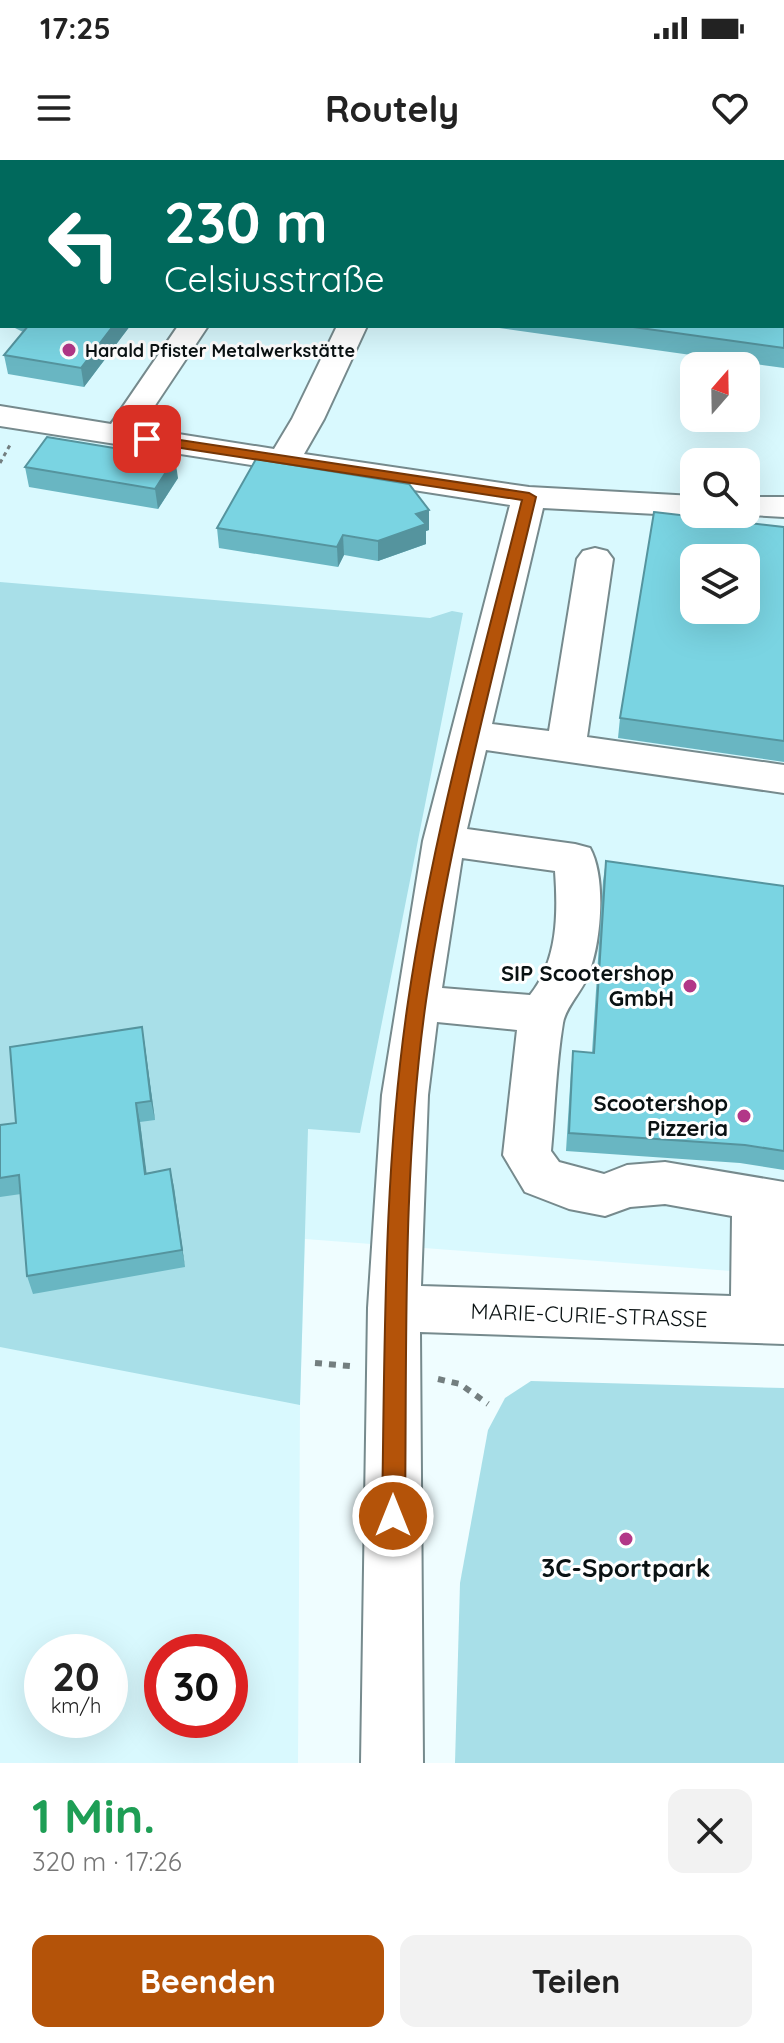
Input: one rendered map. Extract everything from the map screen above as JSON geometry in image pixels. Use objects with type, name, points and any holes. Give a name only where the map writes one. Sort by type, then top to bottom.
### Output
[{"type":"street","points":[[120,435],[192,328]]},
{"type":"street","points":[[283,461],[308,419],[351,328]]},
{"type":"street","points":[[0,416],[529,497],[680,505]]},
{"type":"street","points":[[392,1763],[394,1308],[402,1138],[417,1003],[444,841],[529,497]]},
{"type":"street","points":[[760,507],[784,507]]},
{"type":"street","points":[[566,747],[595,559]]},
{"type":"street","points":[[469,734],[784,779]]},
{"type":"street","points":[[444,841],[620,865]]},
{"type":"street","points":[[575,859],[580,910],[572,962],[560,993],[541,1014],[527,1155],[542,1177],[569,1188],[605,1195],[627,1186],[665,1183],[770,1202],[770,1321]]},
{"type":"street","points":[[417,1003],[541,1014]]},
{"type":"street","name":"MARIE-CURIE-STRASSE","points":[[394,1308],[770,1321]]},
{"type":"shaded area","points":[[0,328],[784,328],[784,1275],[305,1239],[300,1405],[298,1763],[0,1763]]},
{"type":"shaded area","points":[[0,582],[430,618],[452,611],[463,613],[360,1133],[308,1129],[300,1405],[0,1347]]},
{"type":"shaded area","name":"3C-Sportpark","points":[[531,1381],[784,1388],[784,1763],[455,1763],[460,1583],[488,1430],[505,1398]]},
{"type":"building","points":[[26,328],[111,328],[81,368],[4,355]]},
{"type":"building","points":[[640,328],[784,328],[784,348]]},
{"type":"building","points":[[47,437],[175,458],[155,489],[25,467]]},
{"type":"building","points":[[256,459],[409,484],[429,510],[416,514],[426,524],[378,541],[343,535],[337,547],[217,528]]},
{"type":"building","points":[[654,512],[680,515],[680,528],[760,528],[760,524],[784,527],[784,741],[620,718]]},
{"type":"building","name":"SIP Scootershop GmbH","points":[[606,861],[784,886],[784,1151],[745,1145],[569,1133],[573,1051],[594,1053]]},
{"type":"building","points":[[142,1027],[151,1101],[136,1103],[145,1174],[170,1169],[182,1250],[27,1276],[19,1175],[0,1178],[0,1125],[16,1123],[10,1047]]},
{"type":"place","name":"Harald Pfister Metalwerkstätte","points":[[69,350]]},
{"type":"place","name":"SIP Scootershop GmbH","points":[[690,986]]},
{"type":"place","name":"Scootershop Pizzeria","points":[[744,1116]]},
{"type":"place","name":"3C-Sportpark","points":[[626,1539]]},
{"type":"route","points":[[147,439],[529,497],[444,841],[417,1003],[405,1095],[398,1195],[393,1516]]}]
